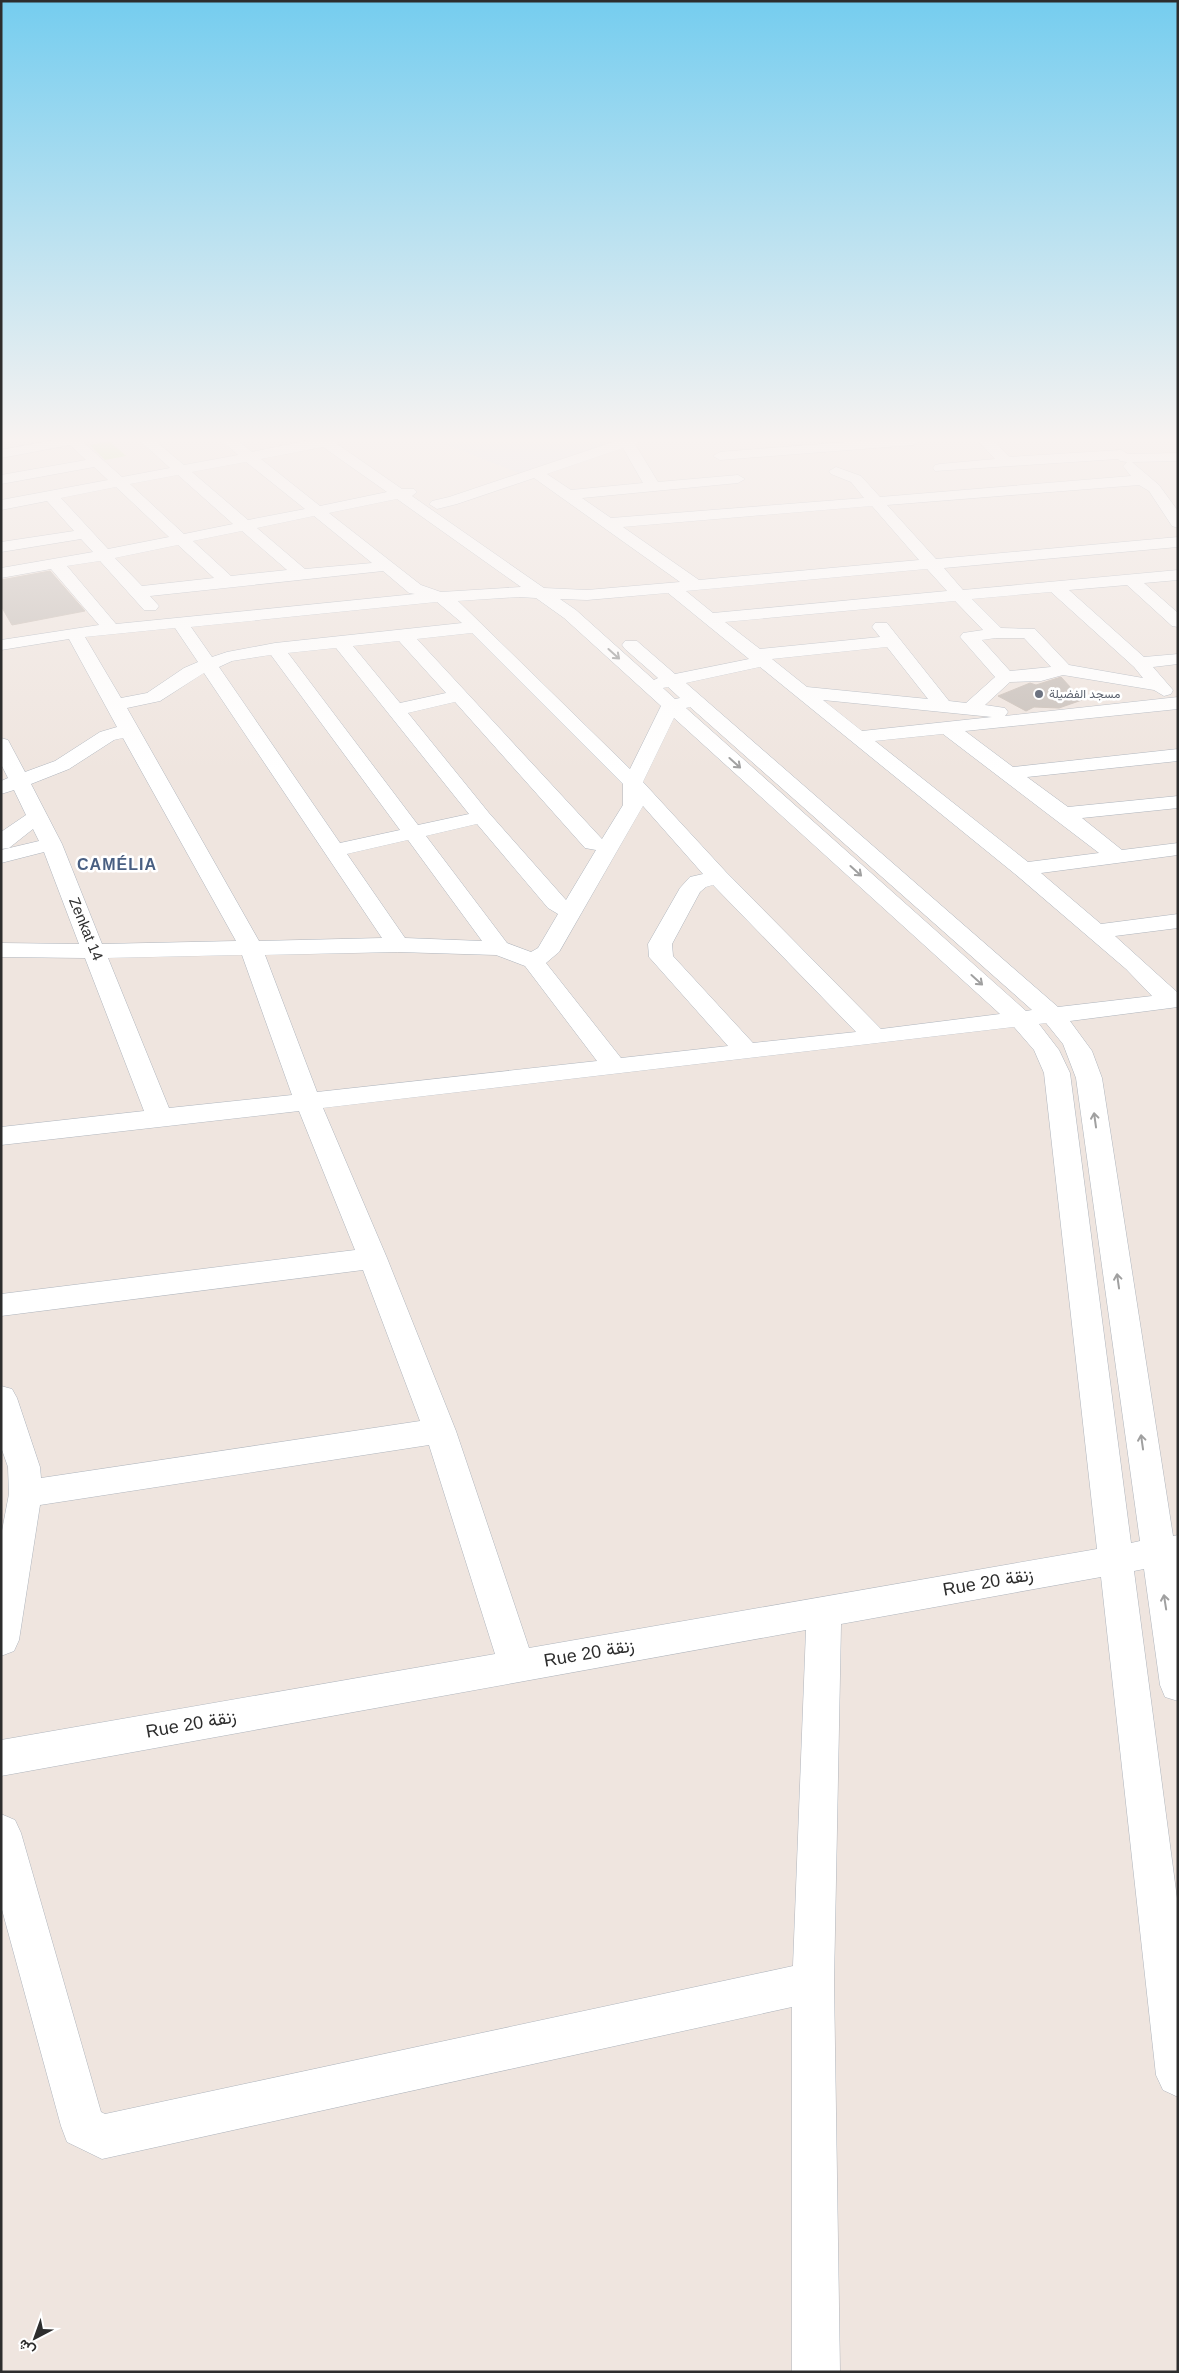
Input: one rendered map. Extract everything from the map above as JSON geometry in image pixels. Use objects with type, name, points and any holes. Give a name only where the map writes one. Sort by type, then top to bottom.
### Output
[{"type":"street","points":[[99,550],[138,592],[174,624],[210,664],[398,946]]},
{"type":"street","points":[[1,573],[129,550]]},
{"type":"street","points":[[193,550],[227,581]]},
{"type":"street","points":[[273,550],[300,574]]},
{"type":"street","points":[[367,550],[415,589],[440,597],[476,627],[633,783],[718,877],[874,1037]]},
{"type":"street","points":[[484,550],[672,693],[1052,1015],[1070,1034],[1078,1048],[1089,1078],[1168,1551],[1178,1685]]},
{"type":"street","points":[[502,550],[590,610],[672,693],[1039,1037],[1050,1055],[1057,1073],[1178,2075]]},
{"type":"street","points":[[646,550],[697,586]]},
{"type":"street","points":[[919,550],[996,633]]},
{"type":"street","points":[[1,645],[74,633],[440,597],[540,592],[566,595],[672,588],[1095,550]]},
{"type":"street","points":[[56,563],[112,630]]},
{"type":"street","points":[[138,592],[227,581],[387,566]]},
{"type":"street","points":[[710,618],[1178,575]]},
{"type":"street","points":[[1130,579],[1176,618]]},
{"type":"street","points":[[1054,586],[1140,663],[1178,704]]},
{"type":"street","points":[[672,588],[1023,869],[1174,1000]]},
{"type":"street","points":[[863,604],[943,706]]},
{"type":"street","points":[[116,705],[153,697],[182,677],[210,664],[250,652],[476,627]]},
{"type":"street","points":[[74,633],[250,947],[308,1102],[373,1258],[440,1431],[517,1666]]},
{"type":"street","points":[[1005,677],[969,638],[974,635],[996,633],[1029,633],[1063,670]]},
{"type":"street","points":[[403,634],[593,843],[609,846]]},
{"type":"street","points":[[340,641],[482,817],[556,903],[564,909],[572,911]]},
{"type":"street","points":[[533,961],[547,952],[634,805],[633,783],[672,693],[761,658],[892,641]]},
{"type":"street","points":[[275,648],[499,948]]},
{"type":"street","points":[[1140,663],[1178,659]]},
{"type":"street","points":[[970,709],[1005,677],[1041,675],[1063,670],[1161,686]]},
{"type":"street","points":[[803,692],[1048,718]]},
{"type":"street","points":[[395,710],[458,696]]},
{"type":"street","points":[[859,737],[1178,704]]},
{"type":"street","points":[[948,728],[1117,856]]},
{"type":"street","points":[[11,784],[62,765],[107,736],[128,730]]},
{"type":"street","name":"Zenkat 14","points":[[2,750],[11,784],[39,817],[51,844],[160,1118]]},
{"type":"street","points":[[1009,773],[1178,755]]},
{"type":"street","points":[[1064,814],[1178,802]]},
{"type":"street","points":[[1,843],[20,827],[39,817]]},
{"type":"street","points":[[334,851],[482,817]]},
{"type":"street","points":[[1,858],[51,844]]},
{"type":"street","points":[[1023,869],[1178,849]]},
{"type":"street","points":[[718,877],[698,882],[691,888],[660,944],[659,951],[661,957],[746,1050]]},
{"type":"street","points":[[1096,932],[1178,921]]},
{"type":"street","points":[[1,950],[95,951],[398,946],[499,948],[533,961],[614,1066]]},
{"type":"street","points":[[1,1136],[746,1050],[874,1037],[1174,1000]]},
{"type":"street","points":[[1,1305],[373,1258]]},
{"type":"street","points":[[1,1398],[17,1478],[1,1640]]},
{"type":"street","points":[[17,1478],[440,1431]]},
{"type":"street","name":"Rue 20 زنقة","points":[[1,1758],[1168,1551]]},
{"type":"street","points":[[816,2372],[813,1982],[824,1612]]},
{"type":"street","points":[[1,1833],[83,2126],[102,2137],[813,1982]]},
{"type":"building","points":[[50,571],[85,611],[12,625],[1,606],[1,580]]},
{"type":"building","name":"مسجد الفضيلة","points":[[1061,677],[1082,700],[1059,708],[1034,707],[1026,711],[998,696],[1030,683],[1036,685]]},
{"type":"place","name":"مسجد الفضيلة","points":[[1039,694]]},
{"type":"district","name":"CAMÉLIA","points":[[117,864]]}]
